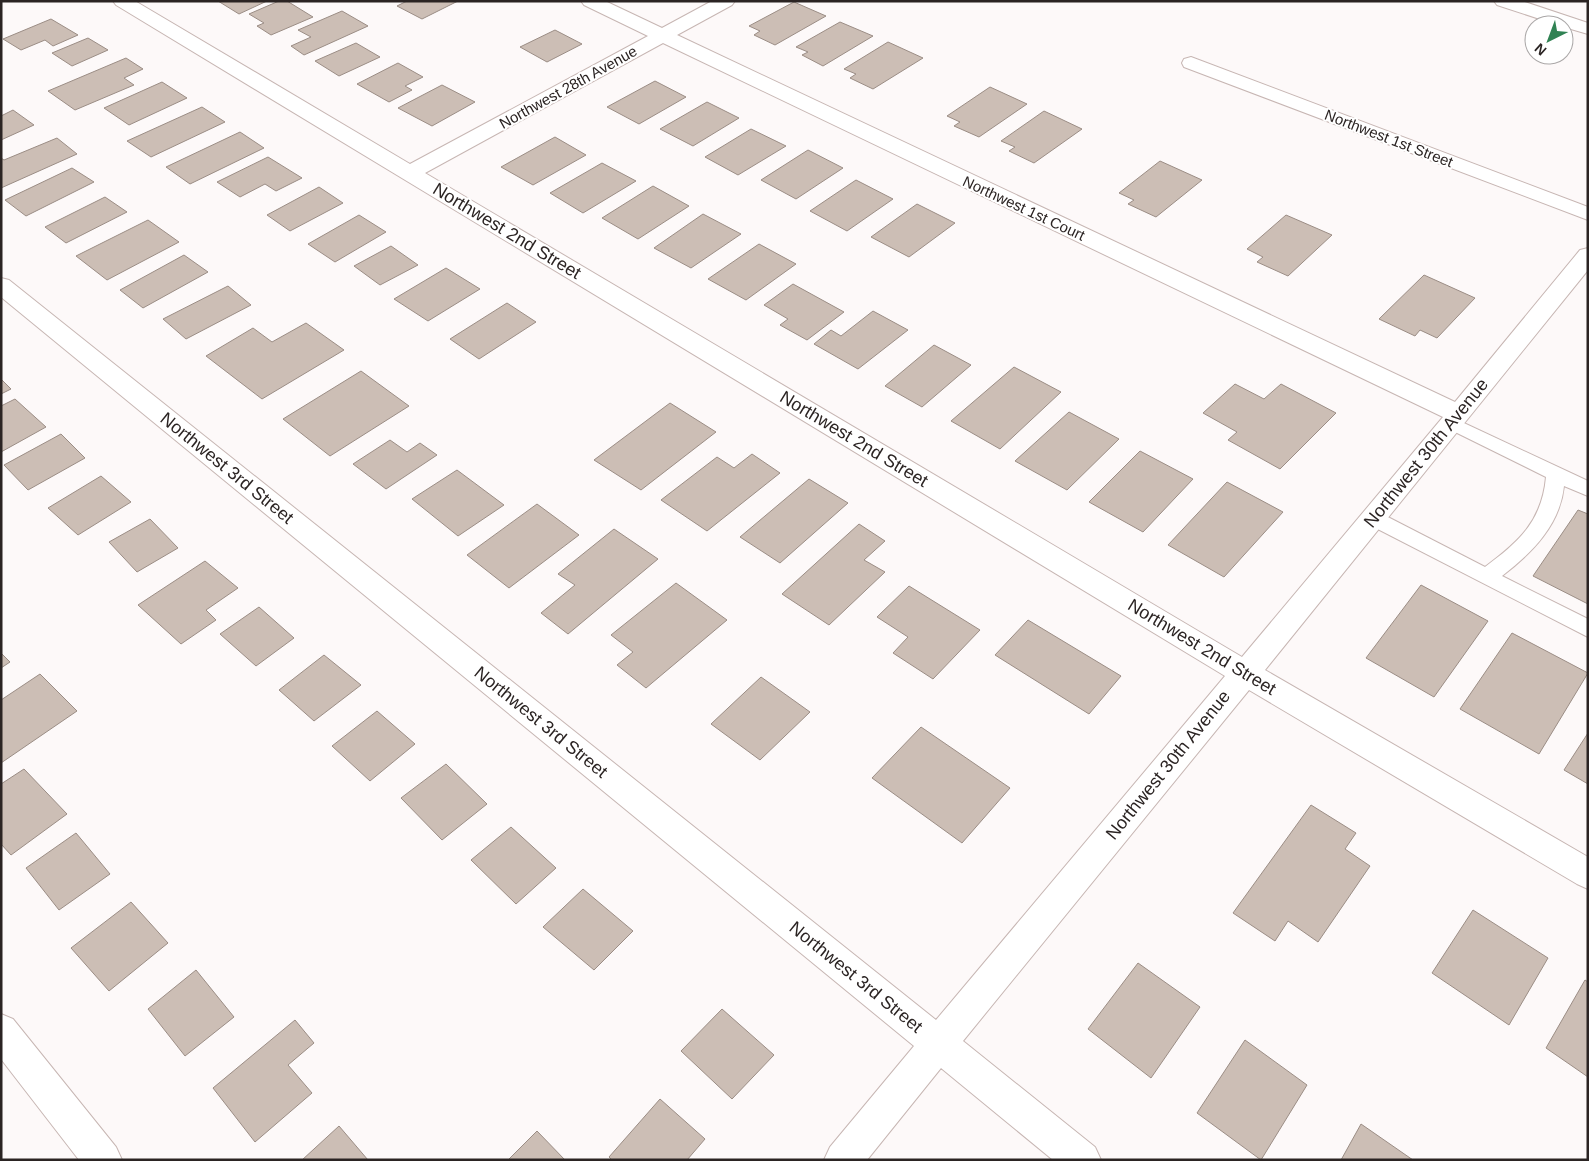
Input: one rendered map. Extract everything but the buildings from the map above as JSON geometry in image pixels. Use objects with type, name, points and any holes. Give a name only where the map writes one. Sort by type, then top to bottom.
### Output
[{"type":"street","name":"Northwest 2nd Street","points":[[122,1],[1244,672],[1588,874]]},
{"type":"street","name":"Northwest 1st Court","points":[[590,1],[1455,418]]},
{"type":"street","name":"Northwest 28th Avenue","points":[[410,173],[726,1]]},
{"type":"street","points":[[1503,1],[1588,30]]},
{"type":"street","name":"Northwest 1st Street","points":[[1191,63],[1588,214]]},
{"type":"street","name":"Northwest 30th Avenue","points":[[843,1160],[1588,254]]},
{"type":"street","name":"Northwest 3rd Street","points":[[1,286],[1082,1160]]},
{"type":"street","points":[[1,1031],[103,1160]]},
{"type":"lane","points":[[1455,418],[1556,474],[1588,489]]},
{"type":"lane","points":[[1486,577],[1515,556],[1530,540],[1552,502],[1556,474]]},
{"type":"lane","points":[[1372,518],[1588,629]]}]
